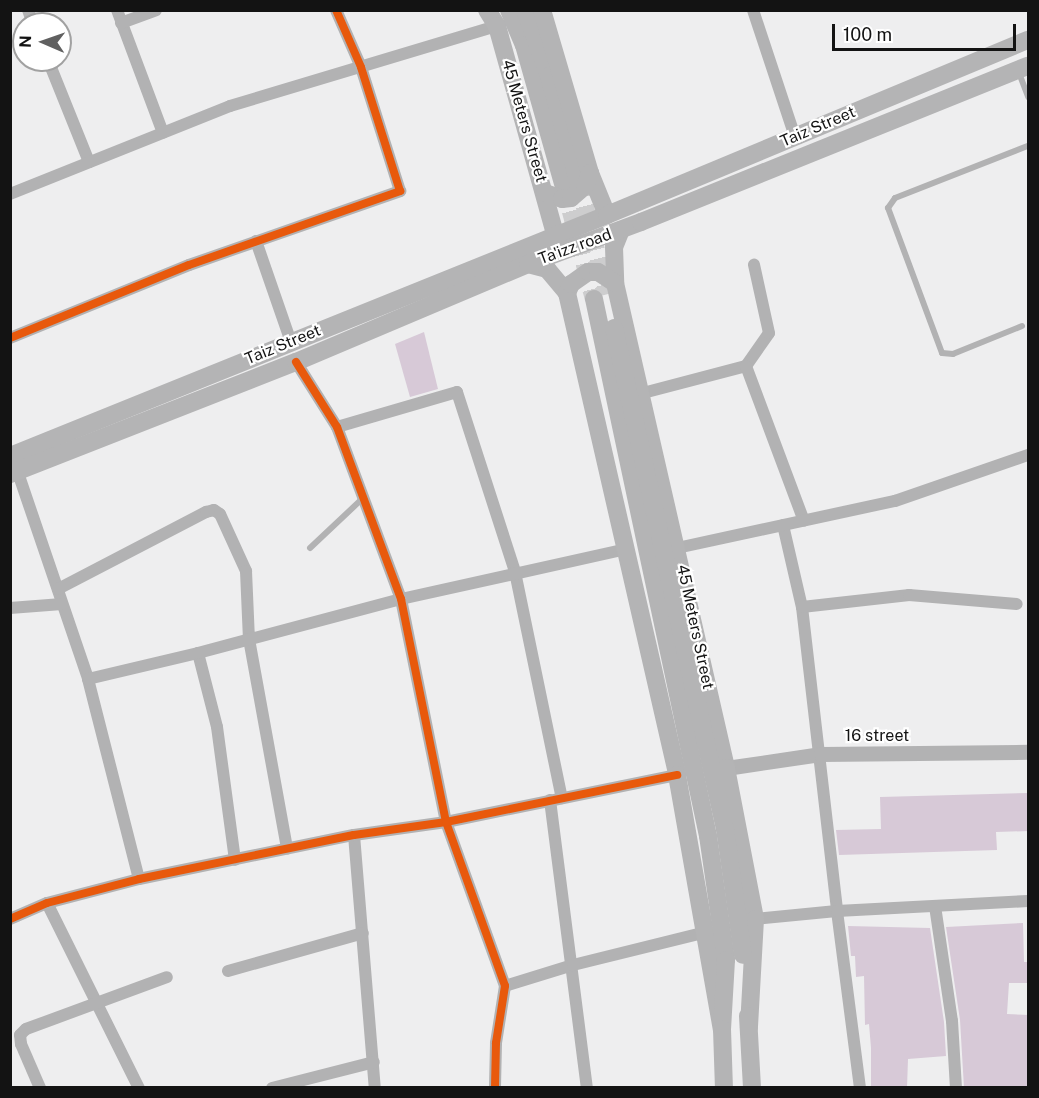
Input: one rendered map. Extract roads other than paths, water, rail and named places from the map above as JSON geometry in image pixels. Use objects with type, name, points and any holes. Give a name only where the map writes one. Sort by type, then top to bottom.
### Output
[{"type":"main road","name":"45 Meters Street","points":[[487,10],[497,26],[555,234]]},
{"type":"main road","name":"45 Meters Street","points":[[509,10],[577,179],[608,215]]},
{"type":"main road","name":"45 Meters Street","points":[[525,10],[549,76],[577,179]]},
{"type":"main road","name":"45 Meters Street","points":[[542,10],[577,179]]},
{"type":"main road","name":"Taiz Street","points":[[608,215],[1029,40]]},
{"type":"main road","name":"Taiz Street","points":[[621,230],[1023,68]]},
{"type":"main road","points":[[545,193],[553,197],[571,198],[585,186],[577,179]]},
{"type":"main road","name":"Ta'izz road","points":[[555,234],[608,215]]},
{"type":"main road","name":"45 Meters Street","points":[[621,230],[614,247],[605,292],[708,836],[726,960],[722,1029],[724,1088]]},
{"type":"main road","name":"Ta'izz road","points":[[528,264],[621,230]]},
{"type":"main road","name":"Taiz Street","points":[[13,464],[291,342],[555,234]]},
{"type":"main road","name":"45 Meters Street","points":[[528,264],[547,269],[567,293],[677,775],[722,1029]]},
{"type":"main road","name":"Taiz Street","points":[[13,464],[296,362],[528,264]]},
{"type":"main road","points":[[567,293],[571,284],[588,272],[598,272],[605,292]]},
{"type":"main road","name":"45 Meters Street","points":[[605,292],[643,393],[726,768],[754,919],[749,1028]]},
{"type":"main road","name":"45 Meters Street","points":[[605,292],[725,829],[742,937],[752,1088]]},
{"type":"street","points":[[156,10],[119,17],[163,134]]},
{"type":"street","points":[[10,338],[189,265],[400,190],[361,67],[336,10]]},
{"type":"street","points":[[753,10],[795,137]]},
{"type":"street","points":[[10,194],[230,106],[497,26]]},
{"type":"street","points":[[53,72],[89,162]]},
{"type":"street","points":[[256,241],[291,342]]},
{"type":"street","points":[[643,393],[746,366],[769,333],[754,265]]},
{"type":"street","points":[[296,362],[338,427],[401,599],[446,822],[505,986],[495,1042],[495,1088]]},
{"type":"street","points":[[746,366],[804,521]]},
{"type":"street","points":[[338,427],[457,392],[515,572],[556,799],[587,1088]]},
{"type":"street","points":[[677,548],[895,501],[1029,455]]},
{"type":"street","points":[[13,464],[88,679],[139,879]]},
{"type":"street","points":[[57,589],[206,512],[214,510],[220,514],[246,571],[249,639],[287,849]]},
{"type":"street","points":[[783,525],[802,607],[860,1088]]},
{"type":"street","points":[[88,679],[198,653],[401,599],[627,549]]},
{"type":"street","points":[[802,607],[909,595],[1017,604]]},
{"type":"street","points":[[10,608],[63,604]]},
{"type":"street","points":[[198,653],[217,726],[235,860]]},
{"type":"street","name":"16 street","points":[[726,768],[821,754],[1029,752]]},
{"type":"street","points":[[10,919],[47,903],[139,879],[354,835],[446,822],[677,775]]},
{"type":"street","points":[[354,835],[375,1088]]},
{"type":"street","points":[[754,919],[837,911],[1029,901]]},
{"type":"street","points":[[47,903],[139,1088]]},
{"type":"street","points":[[934,906],[952,1021],[956,1088]]},
{"type":"street","points":[[505,986],[573,965],[706,932]]},
{"type":"street","points":[[228,970],[363,933]]},
{"type":"street","points":[[40,1088],[20,1035],[26,1029],[96,1001],[167,977]]},
{"type":"street","points":[[277,1086],[374,1062]]},
{"type":"lane","points":[[1023,68],[1029,97]]},
{"type":"lane","points":[[1022,326],[953,354],[942,353],[888,208],[895,198],[1029,146]]},
{"type":"lane","points":[[310,548],[363,498]]},
{"type":"tunnel","points":[[578,180],[607,294]]},
{"type":"tunnel","points":[[564,185],[594,299]]}]
